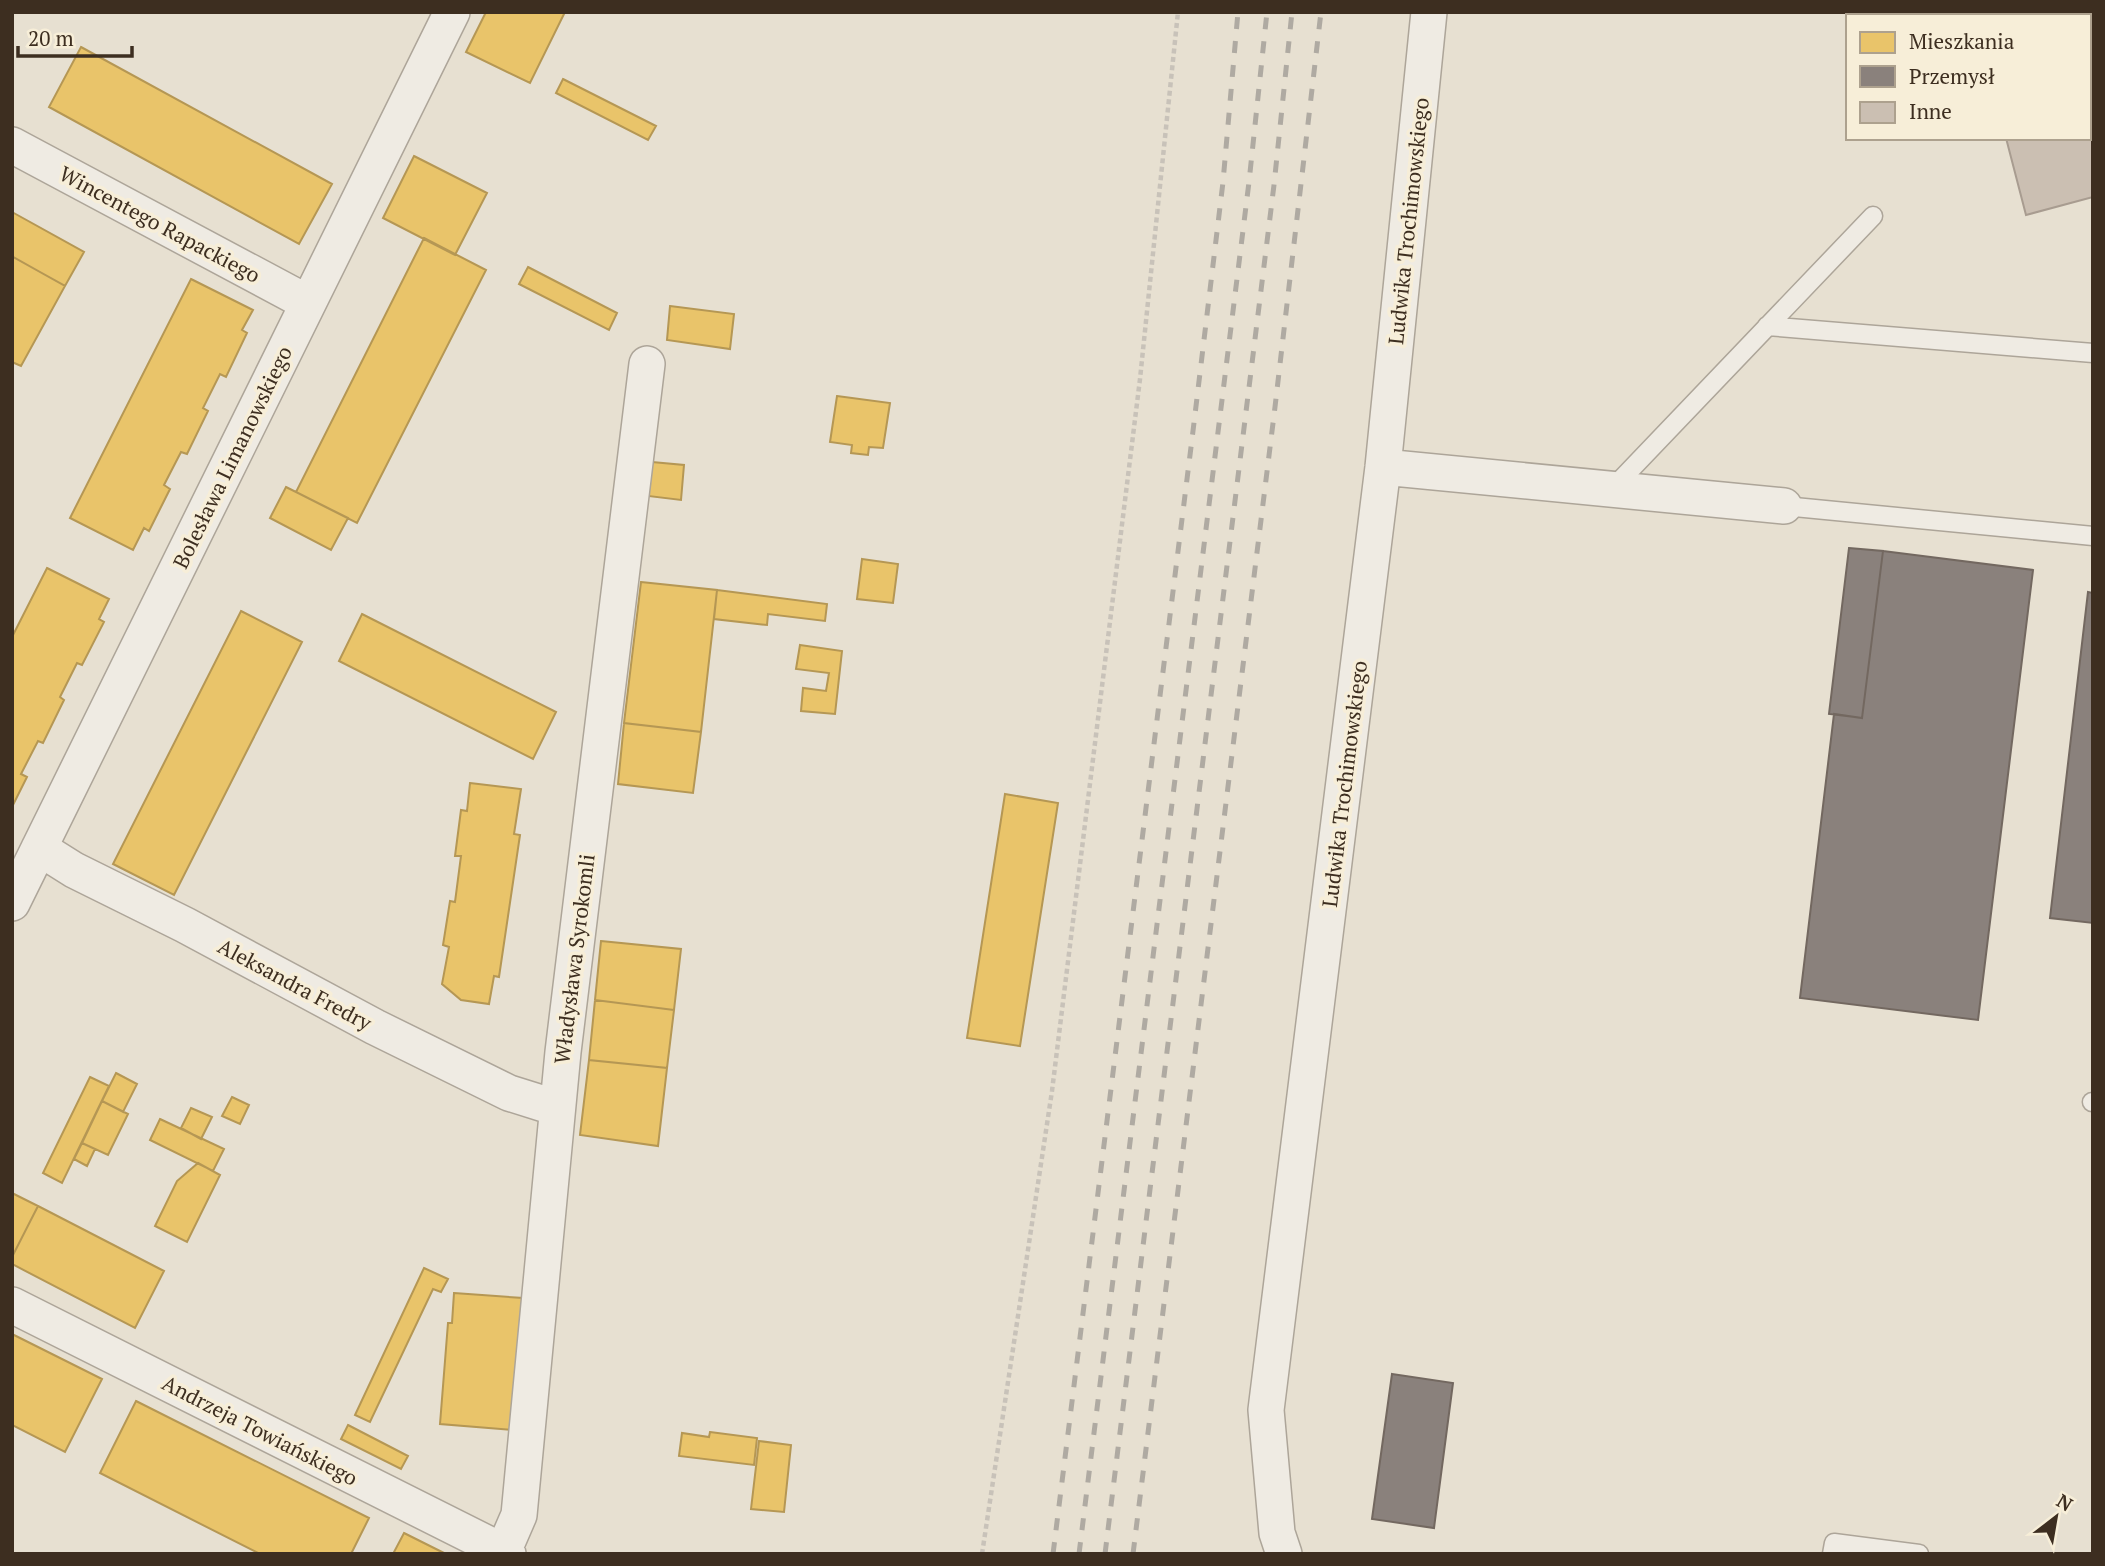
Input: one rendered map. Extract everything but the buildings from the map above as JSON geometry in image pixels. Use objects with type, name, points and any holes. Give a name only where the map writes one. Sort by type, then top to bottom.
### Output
[{"type":"street","name":"Bolesława Limanowskiego","points":[[12,903],[452,12]]},
{"type":"street","name":"Ludwika Trochimowskiego","points":[[1284,1554],[1277,1533],[1266,1410],[1383,467],[1429,12]]},
{"type":"street","name":"Wincentego Rapackiego","points":[[12,145],[308,303]]},
{"type":"street","name":"Władysława Syrokomli","points":[[505,1553],[519,1515],[557,1108],[648,364]]},
{"type":"street","points":[[1383,467],[1784,506]]},
{"type":"street","name":"Aleksandra Fredry","points":[[39,848],[74,870],[196,930],[375,1027],[509,1093],[557,1108]]},
{"type":"street","name":"Andrzeja Towiańskiego","points":[[12,1305],[505,1553]]},
{"type":"lane","points":[[1612,489],[1872,216]]},
{"type":"lane","points":[[1767,326],[2093,353]]},
{"type":"lane","points":[[1784,506],[2093,536]]},
{"type":"lane","points":[[1832,1554],[1833,1543],[1919,1554]]},
{"type":"path","points":[[982,1554],[1052,1091],[1140,379],[1178,12]]},
{"type":"railway","points":[[1053,1554],[1223,182],[1238,12]]},
{"type":"railway","points":[[1079,1554],[1249,182],[1267,12]]},
{"type":"railway","points":[[1105,1554],[1274,185],[1292,12]]},
{"type":"railway","points":[[1133,1554],[1275,407],[1321,12]]}]
